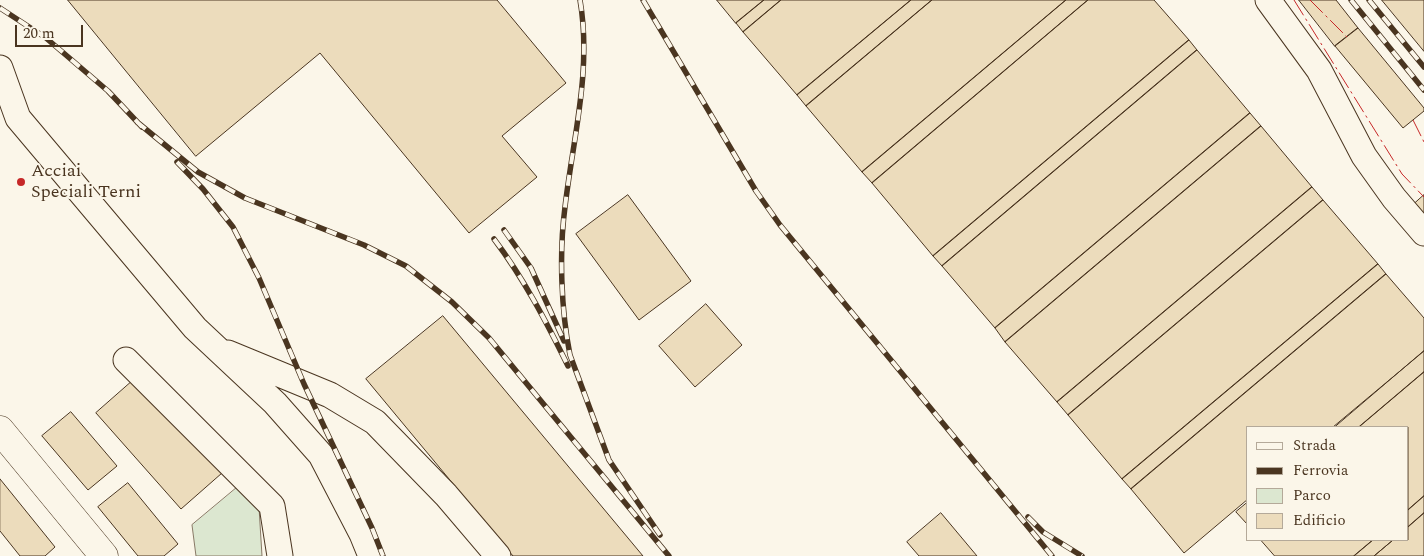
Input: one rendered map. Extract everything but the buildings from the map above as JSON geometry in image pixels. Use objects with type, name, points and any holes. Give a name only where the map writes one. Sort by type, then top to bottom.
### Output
[{"type":"main road","points":[[0,430],[104,556]]},
{"type":"lane","points":[[1268,0],[1319,70],[1364,156],[1394,198],[1424,234]]},
{"type":"lane","points":[[0,68],[18,118],[194,328],[275,404],[321,455],[362,534],[371,556]]},
{"type":"lane","points":[[214,347],[330,395],[375,422],[446,495],[498,556]]},
{"type":"lane","points":[[126,360],[272,506],[280,556]]},
{"type":"green space","points":[[246,480],[258,491],[262,556],[196,556],[192,525]]},
{"type":"railway","points":[[580,0],[583,26],[583,78],[565,207],[562,243],[563,300],[567,338],[570,355],[609,460],[660,535]]},
{"type":"railway","points":[[643,0],[756,191],[780,225],[1052,556]]},
{"type":"railway","points":[[1351,0],[1424,90]]},
{"type":"railway","points":[[1369,0],[1424,67]]},
{"type":"railway","points":[[0,8],[46,38],[108,91],[142,127]]},
{"type":"railway","points":[[137,122],[198,172],[245,198],[364,245],[406,266],[452,302],[489,338],[669,556]]},
{"type":"railway","points":[[177,162],[203,189],[233,227],[259,278],[304,384],[372,528],[383,556]]},
{"type":"railway","points":[[504,230],[531,268],[564,341]]},
{"type":"railway","points":[[494,239],[534,301],[568,366]]},
{"type":"railway","points":[[1028,517],[1043,532],[1082,556]]},
{"type":"power","points":[[1294,0],[1402,174],[1424,197]]},
{"type":"power","points":[[1310,0],[1347,37]]},
{"type":"power","points":[[1413,120],[1424,142]]},
{"type":"place","name":"Acciai Speciali Terni","points":[[21,182]]}]
